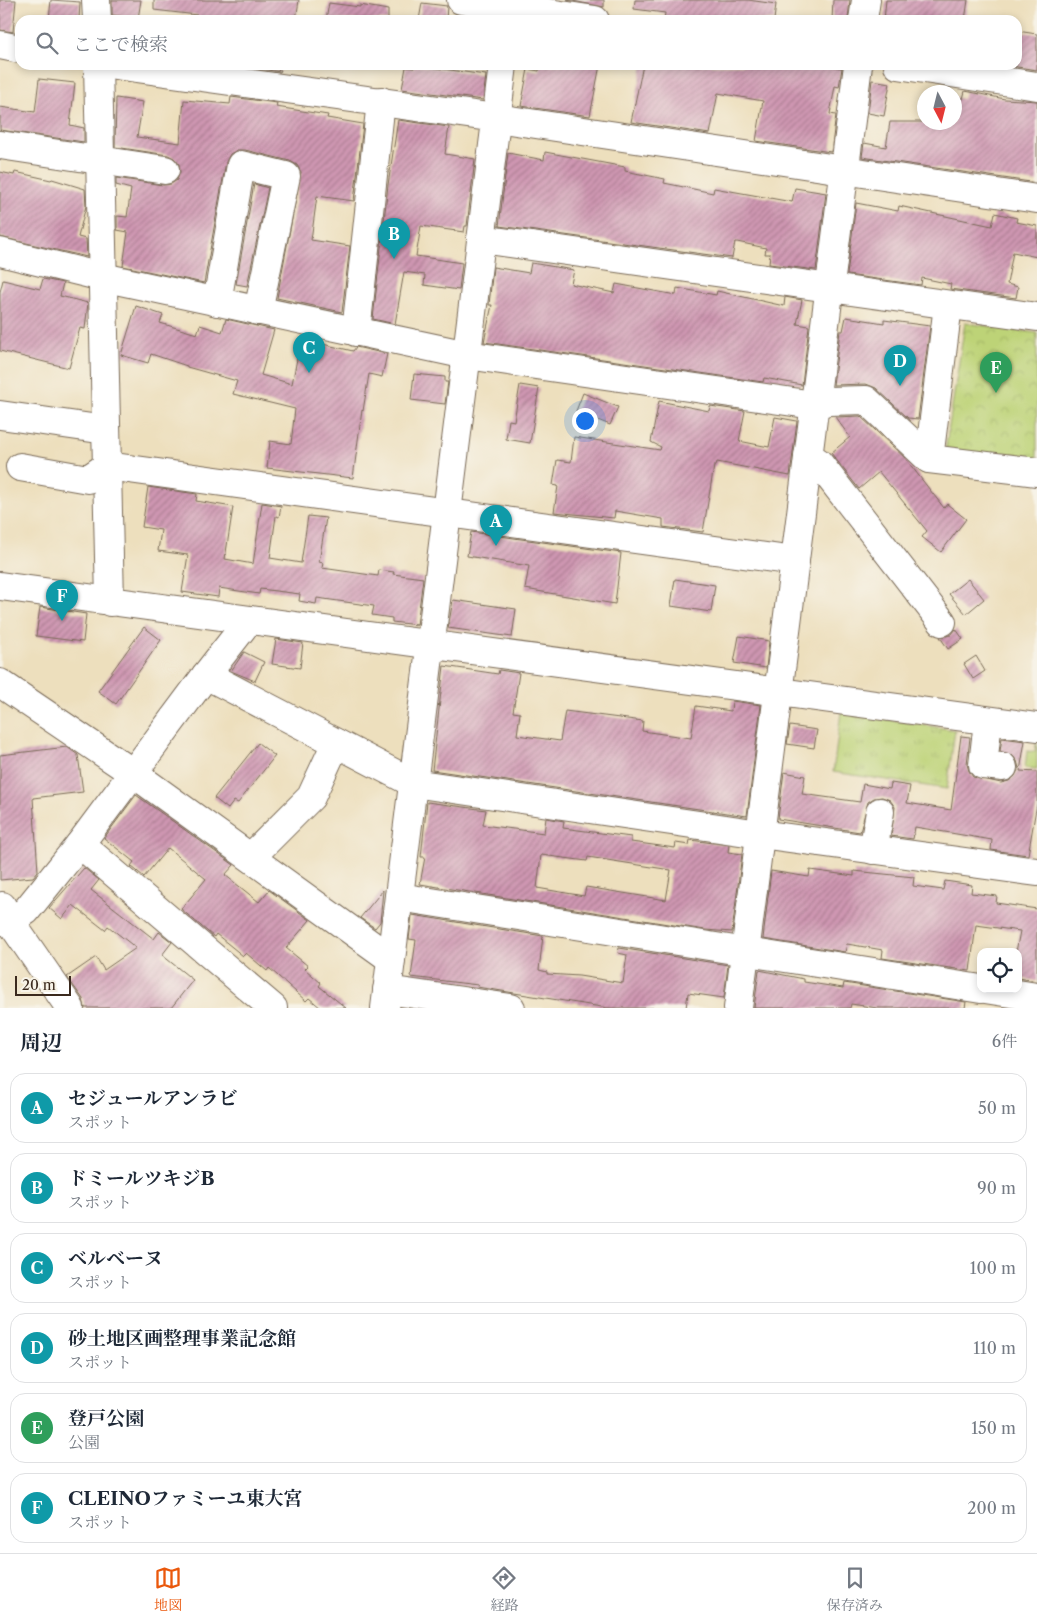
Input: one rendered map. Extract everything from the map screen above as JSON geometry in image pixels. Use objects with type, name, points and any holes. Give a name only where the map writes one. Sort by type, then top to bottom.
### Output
[{"type":"street","points":[[96,0],[97,15]]},
{"type":"street","points":[[460,0],[556,15]]},
{"type":"street","points":[[864,15],[866,0]]},
{"type":"street","points":[[0,45],[15,48]]},
{"type":"street","points":[[98,70],[110,602]]},
{"type":"street","points":[[151,70],[496,118],[1037,199]]},
{"type":"street","points":[[502,70],[386,999],[511,1008]]},
{"type":"street","points":[[738,1008],[857,70]]},
{"type":"street","points":[[931,70],[1037,86]]},
{"type":"street","points":[[356,332],[381,102]]},
{"type":"street","points":[[0,145],[165,170]]},
{"type":"street","points":[[217,302],[241,165],[286,176],[258,311]]},
{"type":"street","points":[[481,239],[1037,317]]},
{"type":"street","points":[[0,252],[102,277],[467,355],[814,405],[828,402],[866,400],[929,459],[1037,472]]},
{"type":"street","points":[[929,459],[948,304]]},
{"type":"street","points":[[0,415],[106,430]]},
{"type":"street","points":[[808,456],[818,462],[942,622]]},
{"type":"street","points":[[20,467],[88,479],[107,466],[795,561]]},
{"type":"street","points":[[0,586],[1037,727]]},
{"type":"street","points":[[70,1008],[3,915],[26,911],[80,844],[249,620]]},
{"type":"street","points":[[206,675],[413,783],[1037,872]]},
{"type":"street","points":[[0,682],[133,773],[391,959]]},
{"type":"street","points":[[988,721],[983,765],[1003,767]]},
{"type":"street","points":[[251,857],[311,797],[336,743]]},
{"type":"street","points":[[873,850],[880,812]]},
{"type":"street","points":[[80,844],[273,1008]]},
{"type":"street","points":[[399,897],[977,987]]},
{"type":"street","points":[[1011,993],[1037,997]]},
{"type":"green space","points":[[965,323],[1037,333],[1037,463],[945,452]]},
{"type":"green space","points":[[841,712],[955,730],[947,789],[833,772]]},
{"type":"green space","points":[[1037,738],[1037,769],[1025,768],[1027,751],[1035,752]]},
{"type":"building","points":[[0,0],[16,0],[13,32],[0,30]]},
{"type":"building","points":[[51,0],[80,2],[79,15],[50,15]]},
{"type":"building","points":[[112,0],[141,0],[139,15],[112,15]]},
{"type":"building","points":[[154,0],[299,0],[297,15],[197,15],[154,10]]},
{"type":"building","points":[[567,0],[604,0],[604,7]]},
{"type":"building","points":[[635,0],[748,0],[776,4],[775,15],[665,15],[665,13],[634,9]]},
{"type":"building","points":[[833,0],[850,0],[848,15],[832,15]]},
{"type":"building","points":[[886,0],[968,0],[966,15],[884,15]]},
{"type":"building","points":[[329,3],[360,7],[360,5],[388,10],[388,15],[327,15]]},
{"type":"building","points":[[422,3],[447,6],[446,15],[420,15]]},
{"type":"building","points":[[1022,32],[1037,34],[1037,70],[1022,68]]},
{"type":"building","points":[[405,70],[450,70],[486,75],[483,100],[402,89]]},
{"type":"building","points":[[528,70],[599,70],[590,116],[521,106]]},
{"type":"building","points":[[642,70],[842,70],[839,87],[835,86],[830,114],[836,115],[831,152],[756,141],[763,101],[718,93],[710,134],[631,122]]},
{"type":"building","points":[[39,79],[75,83],[70,125],[84,128],[84,142],[0,130],[0,107],[35,112]]},
{"type":"building","points":[[872,80],[890,83],[884,116],[868,113]]},
{"type":"building","points":[[965,91],[1005,99],[1037,101],[1037,183],[862,157],[864,143],[886,147],[890,122],[917,122],[917,130],[962,130]]},
{"type":"building","points":[[231,97],[277,103],[276,107],[328,115],[327,118],[363,124],[354,201],[317,196],[311,240],[350,246],[342,312],[277,298],[301,172],[297,165],[290,161],[245,150],[237,150],[230,154],[226,162],[204,283],[123,266],[128,232],[117,230],[117,216],[127,217],[131,189],[116,185],[116,178],[163,185],[171,184],[177,180],[180,172],[179,164],[168,155],[115,147],[116,98],[143,102],[137,137],[180,143],[184,100],[230,104]]},
{"type":"building","points":[[398,120],[449,127],[445,154],[475,159],[467,226],[465,226],[464,232],[421,226],[416,256],[462,263],[459,290],[424,285],[425,275],[404,272],[395,324],[373,319],[388,185]]},
{"type":"building","points":[[545,152],[625,167],[625,171],[665,179],[664,183],[713,193],[714,188],[792,202],[795,188],[826,193],[816,270],[769,264],[770,254],[765,254],[766,248],[737,242],[735,242],[732,258],[499,226],[508,153],[544,160]]},
{"type":"building","points":[[0,172],[14,175],[15,172],[52,179],[85,189],[86,206],[78,237],[86,239],[87,257],[0,237]]},
{"type":"building","points":[[254,184],[268,188],[247,286],[236,284]]},
{"type":"building","points":[[856,203],[898,211],[899,206],[992,226],[995,213],[1017,218],[1016,222],[1037,226],[1037,257],[1013,252],[1007,284],[1018,287],[1016,298],[950,289],[951,284],[922,278],[921,285],[847,275]]},
{"type":"building","points":[[531,263],[574,270],[571,284],[614,293],[616,284],[676,295],[677,288],[716,295],[717,291],[784,306],[785,297],[802,300],[797,324],[809,326],[802,385],[764,378],[763,382],[484,342],[492,305],[489,305],[493,267],[529,273]]},
{"type":"building","points":[[43,279],[63,283],[60,296],[88,303],[85,329],[80,328],[69,368],[0,351],[0,292],[3,280],[40,289]]},
{"type":"building","points":[[136,306],[163,315],[160,323],[197,334],[200,325],[222,332],[226,319],[274,330],[261,375],[292,384],[301,339],[353,351],[356,347],[387,354],[382,377],[369,374],[353,478],[267,468],[270,441],[291,444],[295,409],[233,394],[237,381],[187,367],[151,354],[148,363],[121,355]]},
{"type":"building","points":[[846,317],[884,323],[884,320],[930,326],[918,419],[908,418],[876,388],[866,384],[833,385],[840,331],[843,331]]},
{"type":"building","points":[[414,374],[445,377],[445,382],[448,382],[445,404],[411,400]]},
{"type":"building","points":[[520,385],[539,388],[530,443],[506,439],[509,420],[514,421]]},
{"type":"building","points":[[583,393],[618,407],[610,425],[576,411]]},
{"type":"building","points":[[659,401],[709,411],[710,406],[745,411],[739,441],[769,447],[775,417],[797,421],[790,476],[717,462],[716,466],[714,466],[703,532],[663,527],[663,519],[615,511],[614,518],[554,512],[558,486],[553,485],[557,460],[571,462],[574,437],[660,450],[661,447],[651,442]]},
{"type":"building","points":[[860,416],[905,458],[944,508],[947,504],[966,519],[941,552],[922,537],[927,531],[879,472],[859,489],[831,453],[850,437],[835,417]]},
{"type":"building","points":[[148,487],[197,494],[196,501],[233,507],[225,559],[253,564],[262,503],[281,506],[279,517],[276,516],[270,558],[301,563],[308,516],[326,518],[319,562],[323,563],[322,568],[378,576],[379,570],[423,578],[417,625],[392,622],[392,618],[372,615],[374,606],[317,598],[316,604],[299,601],[300,594],[260,589],[259,594],[219,588],[218,597],[182,592],[188,555],[158,551],[161,530],[142,527]]},
{"type":"building","points":[[471,532],[621,553],[615,604],[525,589],[529,566],[467,556]]},
{"type":"building","points":[[675,579],[715,585],[711,612],[671,606]]},
{"type":"building","points":[[968,579],[984,599],[966,614],[949,594]]},
{"type":"building","points":[[453,600],[516,609],[512,637],[448,628]]},
{"type":"building","points":[[40,607],[86,614],[83,642],[36,636]]},
{"type":"building","points":[[144,627],[161,640],[116,704],[98,691]]},
{"type":"building","points":[[956,629],[963,639],[948,649],[940,637],[951,635]]},
{"type":"building","points":[[739,636],[769,641],[766,668],[734,663]]},
{"type":"building","points":[[276,639],[303,643],[300,668],[272,664]]},
{"type":"building","points":[[244,652],[264,662],[255,681],[231,671]]},
{"type":"building","points":[[976,656],[985,671],[973,679],[964,664]]},
{"type":"building","points":[[444,666],[498,674],[499,670],[519,673],[513,712],[520,713],[517,735],[560,741],[565,711],[643,721],[642,731],[691,738],[696,706],[731,711],[732,701],[761,705],[747,816],[432,770]]},
{"type":"building","points":[[790,726],[817,730],[814,748],[787,744]]},
{"type":"building","points":[[961,736],[970,737],[967,764],[973,777],[1001,783],[1009,781],[1015,776],[1019,768],[1017,761],[1012,755],[1000,751],[1002,738],[1025,741],[1020,771],[1037,772],[1037,803],[1028,855],[991,850],[992,840],[915,827],[913,839],[891,836],[895,807],[890,800],[882,797],[874,798],[868,802],[860,832],[778,819],[784,772],[805,776],[802,794],[860,802],[863,784],[890,789],[891,783],[910,786],[907,803],[951,810]]},
{"type":"building","points":[[258,743],[275,756],[238,803],[234,801],[228,809],[214,798]]},
{"type":"building","points":[[67,747],[78,755],[83,792],[33,798],[38,871],[33,877],[0,880],[0,755]]},
{"type":"building","points":[[136,795],[234,865],[225,875],[259,902],[269,890],[310,920],[286,948],[308,966],[305,969],[321,983],[319,986],[346,1008],[321,1008],[309,998],[306,1001],[269,968],[267,971],[246,953],[243,956],[216,934],[214,937],[181,909],[206,879],[168,848],[144,877],[131,866],[134,862],[104,838]]},
{"type":"building","points":[[427,802],[486,810],[483,825],[544,833],[546,818],[564,821],[563,828],[631,837],[631,842],[675,848],[676,843],[689,845],[690,840],[729,845],[728,852],[742,854],[732,932],[705,930],[420,884],[425,857],[421,857]],"holes":[[[541,855],[587,861],[588,857],[671,870],[666,900],[586,887],[584,896],[537,888]]]},
{"type":"building","points":[[84,868],[99,880],[91,890],[154,939],[159,932],[172,942],[162,955],[193,980],[171,1008],[85,1008],[83,999],[67,977],[96,957],[104,970],[136,948],[108,926],[105,930],[73,905],[62,919],[49,908]]},
{"type":"building","points":[[810,870],[854,876],[854,871],[914,877],[913,886],[943,890],[945,881],[972,885],[971,893],[997,896],[996,903],[1037,909],[1037,981],[1022,979],[1022,948],[1017,948],[1020,931],[976,925],[970,971],[882,958],[883,950],[847,944],[845,952],[763,939],[771,871],[809,877]]},
{"type":"building","points":[[383,890],[380,922],[375,928],[360,918]]},
{"type":"building","points":[[412,915],[543,936],[539,970],[547,972],[547,974],[579,976],[623,983],[627,955],[618,953],[619,948],[728,965],[724,998],[688,993],[686,1008],[608,1008],[477,987],[478,985],[411,977],[416,940],[409,939]]},
{"type":"building","points":[[759,970],[804,979],[804,982],[843,988],[844,983],[966,1002],[965,1008],[877,1008],[851,1004],[850,1008],[754,1008]]},
{"type":"place","name":"ドミールツキジB","points":[[394,259]]},
{"type":"place","name":"ベルベーヌ","points":[[309,373]]},
{"type":"place","name":"砂土地区画整理事業記念館","points":[[900,386]]},
{"type":"place","name":"登戸公園","points":[[996,393]]},
{"type":"place","name":"セジュールアンラビ","points":[[496,546]]},
{"type":"place","name":"CLEINOファミーユ東大宮","points":[[62,621]]}]
